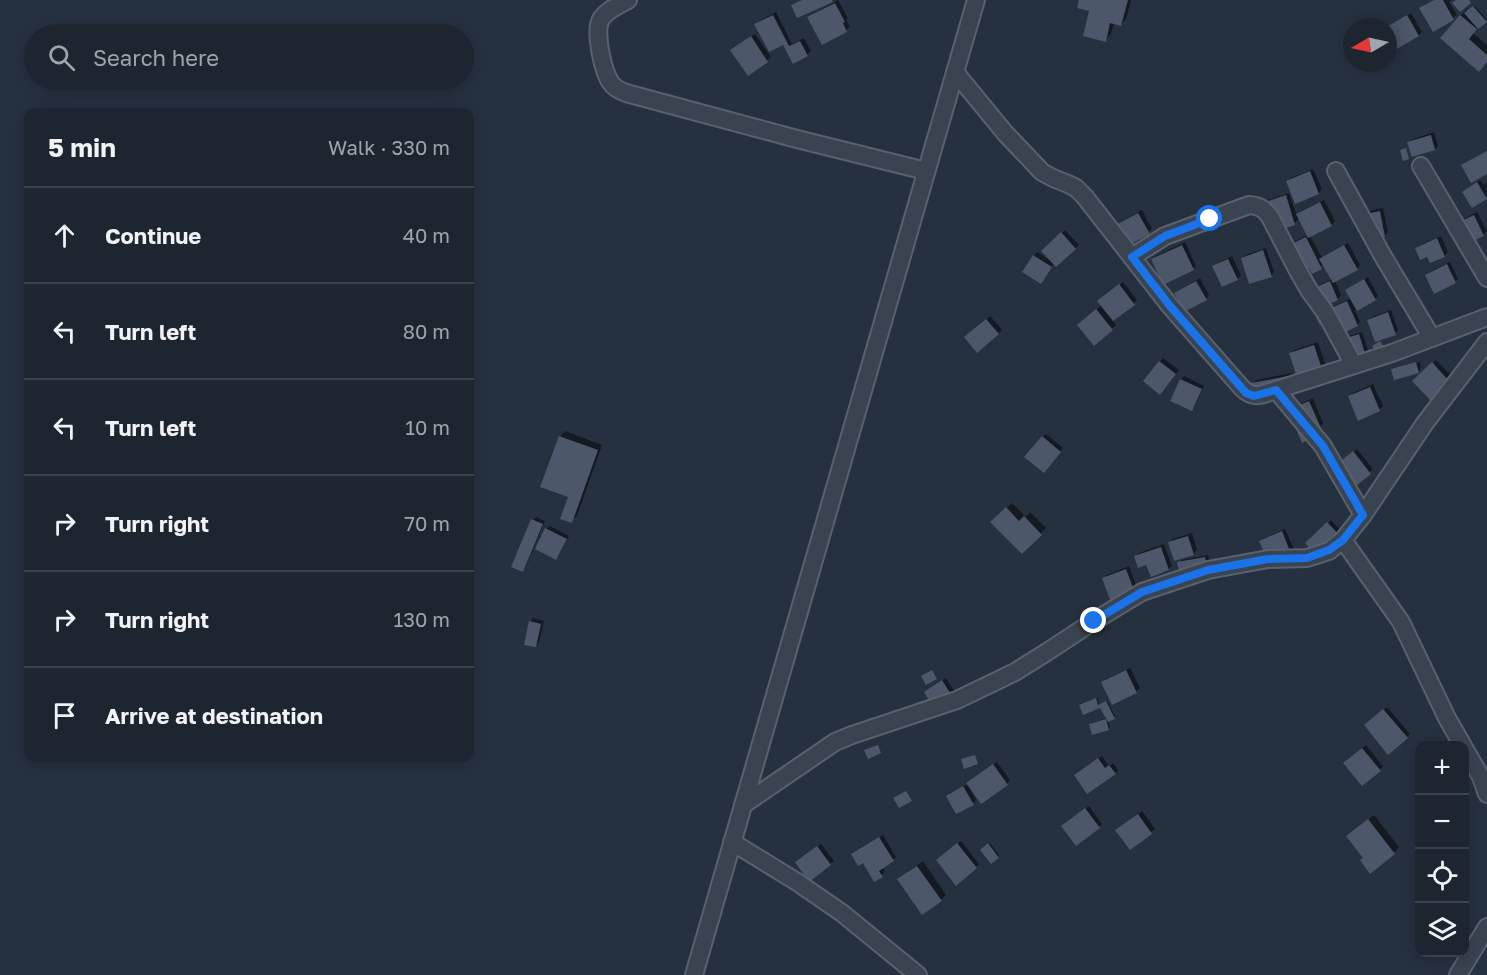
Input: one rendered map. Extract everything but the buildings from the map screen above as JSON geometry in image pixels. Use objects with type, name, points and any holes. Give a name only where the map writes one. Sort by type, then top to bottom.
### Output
[{"type":"street","points":[[628,0],[608,12],[600,21],[598,35],[605,70],[617,90],[926,171]]},
{"type":"street","points":[[694,975],[976,0]]},
{"type":"street","points":[[956,72],[1005,133],[1042,172],[1076,188],[1170,306],[1246,393],[1254,396],[1276,390],[1392,353],[1487,317]]},
{"type":"street","points":[[1421,166],[1487,278]]},
{"type":"street","points":[[1336,171],[1432,338]]},
{"type":"street","points":[[1132,257],[1165,236],[1250,205],[1261,207],[1266,210],[1297,269],[1325,312],[1354,365]]},
{"type":"street","points":[[743,805],[836,742],[957,700],[986,686],[1031,662],[1142,592],[1208,570],[1268,559],[1307,558],[1329,550],[1343,540],[1363,515],[1425,423],[1487,342]]},
{"type":"street","points":[[1276,390],[1323,446],[1363,515]]},
{"type":"street","points":[[1343,540],[1401,622],[1460,741]]},
{"type":"street","points":[[1469,756],[1481,777],[1487,794]]},
{"type":"street","points":[[732,842],[842,913],[918,975]]},
{"type":"street","points":[[1458,975],[1487,927]]},
{"type":"route","points":[[1094,621],[1142,592],[1208,570],[1268,559],[1307,558],[1329,550],[1343,540],[1363,515],[1323,446],[1276,390],[1254,396],[1246,393],[1170,306],[1132,257],[1165,236],[1210,219]]}]
